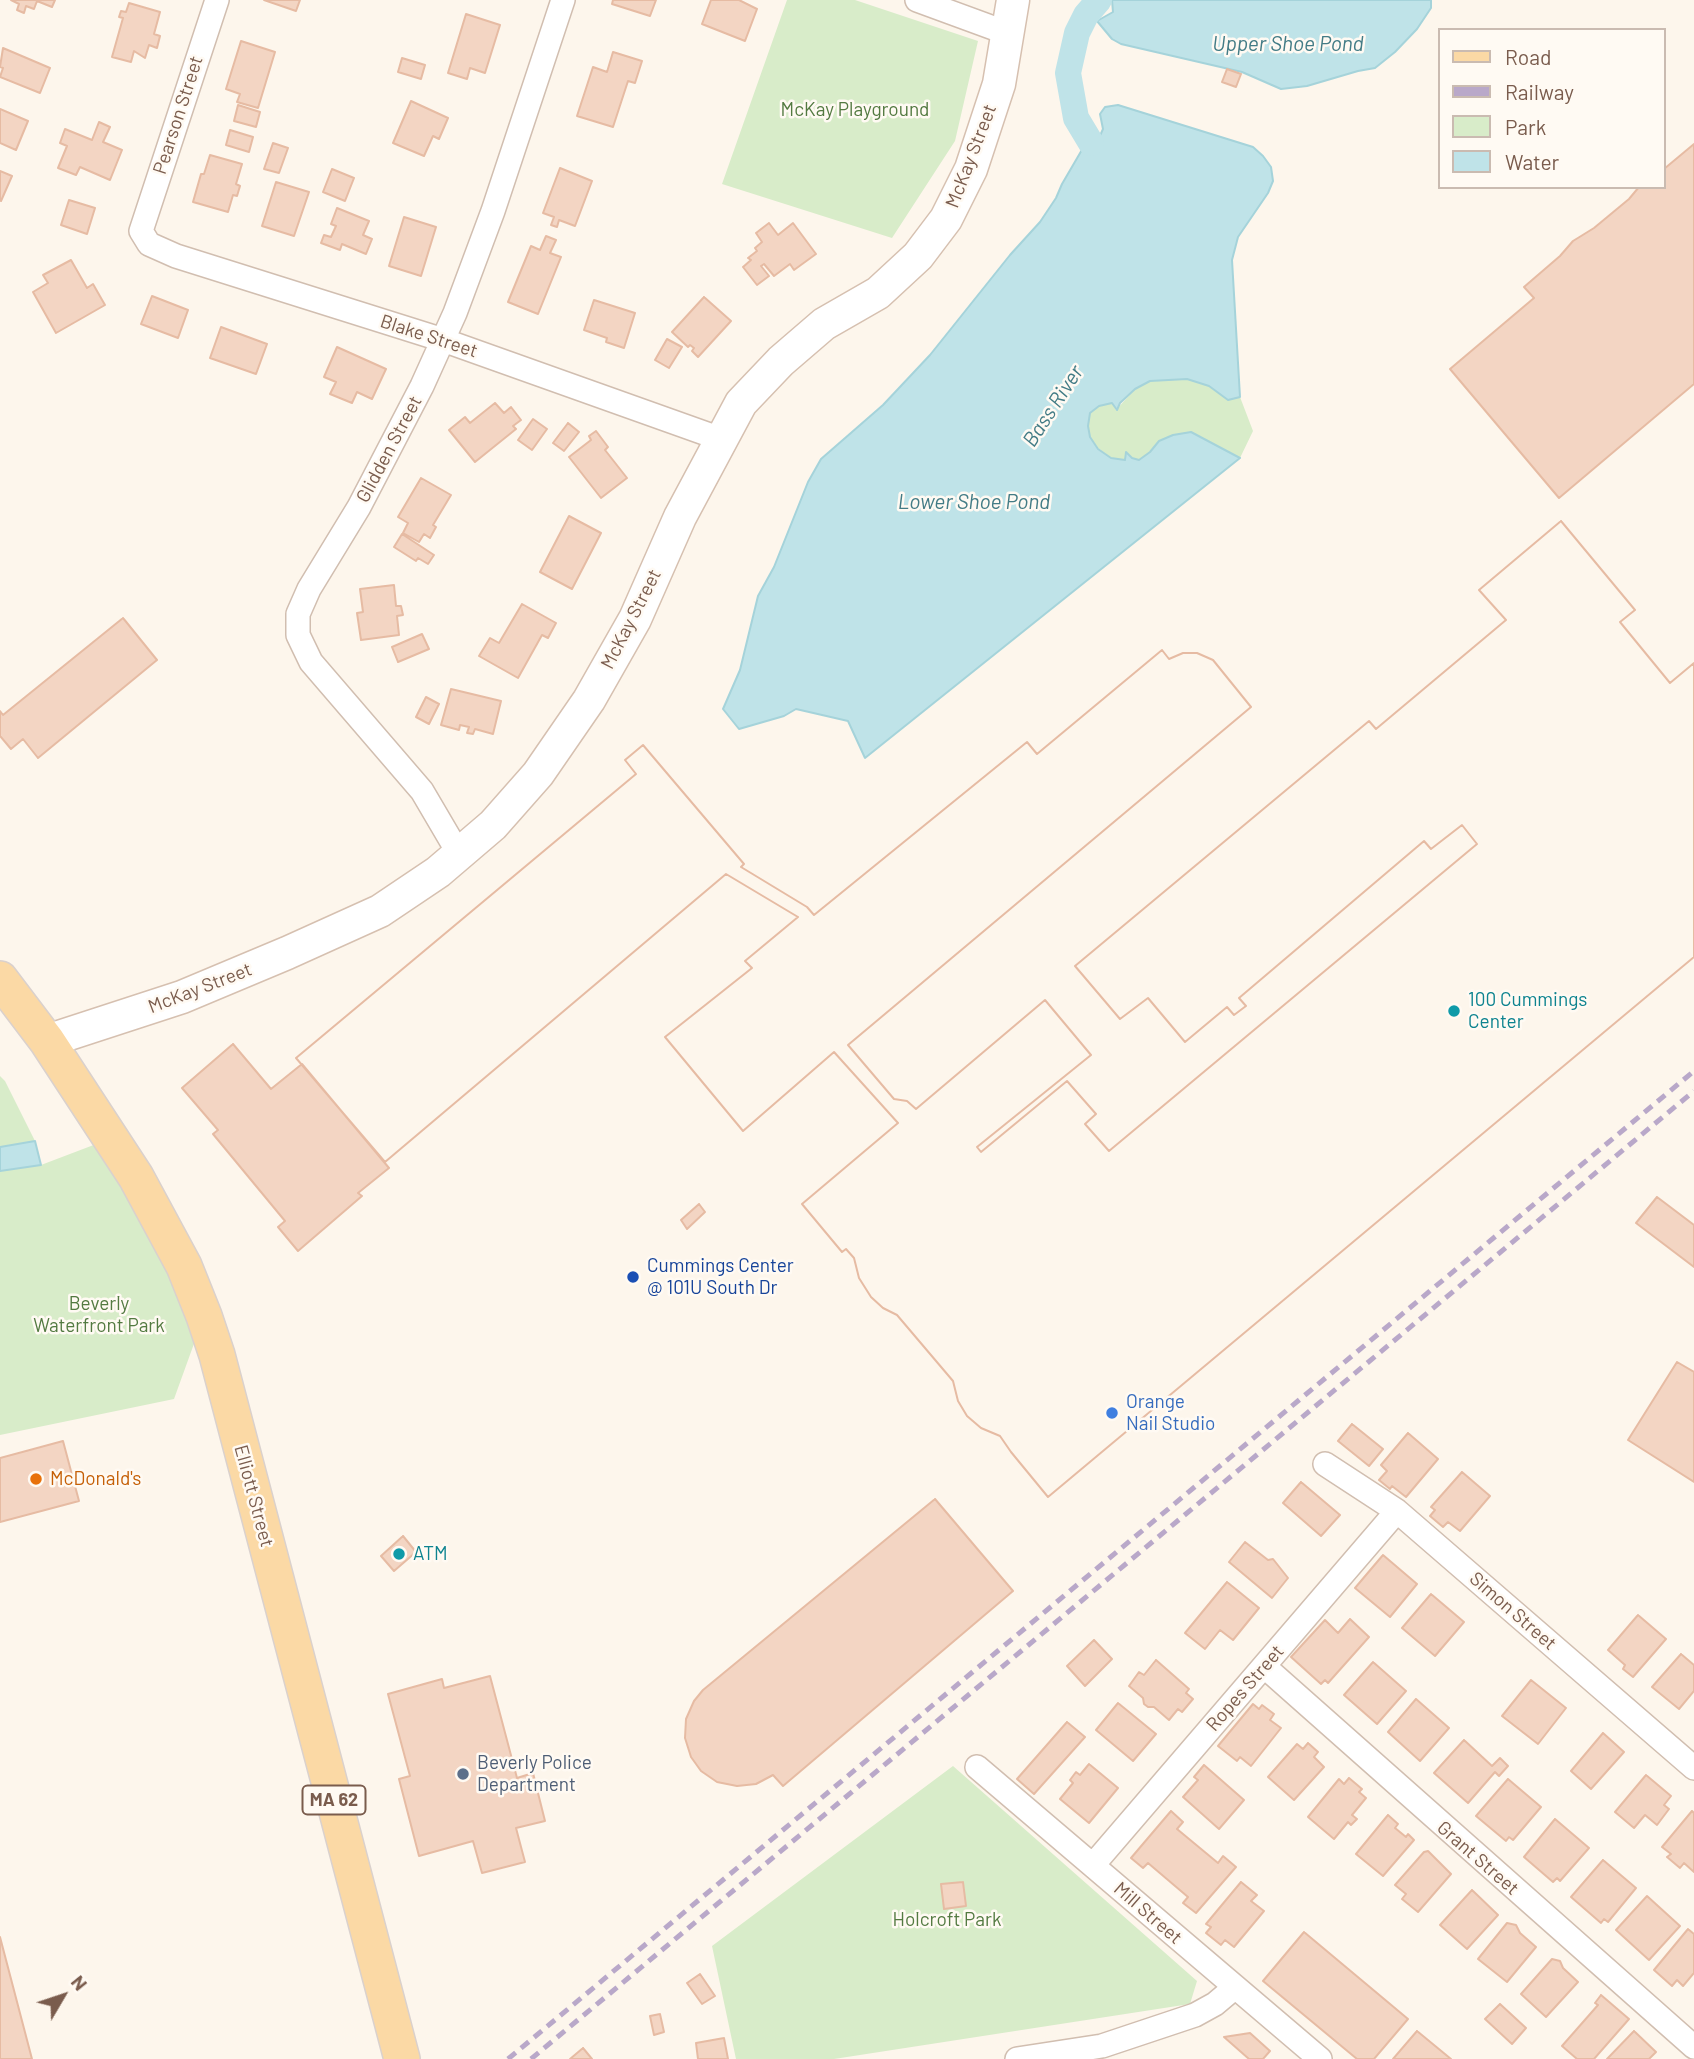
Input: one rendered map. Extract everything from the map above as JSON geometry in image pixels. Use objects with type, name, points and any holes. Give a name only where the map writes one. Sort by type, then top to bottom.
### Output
[{"type":"main road","name":"McKay Street","points":[[47,1041],[182,997],[380,911],[438,872],[493,824],[538,774],[589,700],[635,619],[680,517],[741,403],[780,361],[824,324],[878,293],[918,256],[946,219],[971,169],[999,84],[1013,0]]},
{"type":"main road","name":"Elliott Street","points":[[0,979],[47,1041],[136,1177],[184,1266],[204,1316],[220,1367],[402,2059]]},
{"type":"street","name":"Pearson Street","points":[[141,231],[217,0]]},
{"type":"street","name":"Glidden Street","points":[[459,854],[422,791],[311,662],[298,635],[298,614],[309,589],[359,507],[443,340],[493,211],[563,0]]},
{"type":"street","points":[[918,0],[1007,33]]},
{"type":"street","name":"Blake Street","points":[[141,231],[149,244],[176,256],[443,340],[721,439]]},
{"type":"street","name":"Simon Street","points":[[1325,1464],[1397,1511],[1694,1768]]},
{"type":"street","name":"Ropes Street","points":[[1093,1865],[1397,1511]]},
{"type":"street","name":"Grant Street","points":[[1265,1667],[1694,2047]]},
{"type":"street","name":"Mill Street","points":[[977,1767],[1320,2059]]},
{"type":"street","points":[[1017,2059],[1102,2046],[1195,2015],[1215,2004],[1234,1988]]},
{"type":"green space","name":"McKay Playground","points":[[787,0],[855,0],[978,41],[955,141],[892,238],[722,184]]},
{"type":"green space","points":[[1187,379],[1209,386],[1228,399],[1240,397],[1253,431],[1240,458],[1222,449],[1159,441],[1139,460],[1125,460],[1111,458],[1098,448],[1090,437],[1090,413],[1099,406],[1112,403],[1116,410],[1135,389],[1150,381]]},
{"type":"green space","points":[[0,1076],[5,1081],[35,1141],[0,1147]]},
{"type":"green space","name":"Beverly Waterfront Park","points":[[112,1138],[204,1316],[174,1399],[0,1435],[0,1171],[41,1165]]},
{"type":"green space","name":"Holcroft Park","points":[[953,1766],[1197,1981],[1190,2004],[834,2059],[736,2059],[712,1946]]},
{"type":"water","name":"Upper Shoe Pond","points":[[1112,0],[1431,0],[1431,8],[1417,29],[1375,68],[1307,86],[1281,89],[1242,72],[1121,44],[1112,39],[1097,21],[1113,12]]},
{"type":"water","name":"Lower Shoe Pond","points":[[1118,105],[1253,147],[1271,167],[1273,181],[1268,193],[1238,237],[1232,260],[1240,397],[1228,400],[1209,386],[1187,379],[1150,381],[1135,389],[1120,403],[1117,410],[1112,403],[1099,406],[1090,413],[1090,437],[1098,449],[1111,458],[1125,460],[1126,452],[1139,460],[1159,441],[1191,432],[1240,458],[865,758],[848,721],[796,709],[784,716],[739,729],[723,709],[740,670],[758,596],[774,567],[808,482],[821,459],[883,405],[930,355],[1040,222],[1083,148],[1099,138],[1103,129],[1100,114],[1105,107]]},
{"type":"water","points":[[35,1141],[41,1165],[0,1171],[0,1147]]},
{"type":"building","points":[[11,0],[55,0],[52,7],[37,1],[34,9],[26,6],[24,13],[17,10],[19,4]]},
{"type":"building","points":[[264,0],[300,0],[296,11]]},
{"type":"building","points":[[613,0],[656,0],[650,16],[612,4]]},
{"type":"building","points":[[711,0],[739,0],[757,9],[745,41],[702,24]]},
{"type":"building","points":[[129,3],[160,12],[154,34],[160,36],[157,48],[149,45],[145,58],[134,51],[131,62],[112,57],[123,18],[119,17],[121,11],[126,12]]},
{"type":"building","points":[[466,14],[500,25],[485,73],[470,68],[467,79],[448,73]]},
{"type":"building","points":[[241,41],[275,52],[258,108],[237,102],[240,94],[226,89]]},
{"type":"building","points":[[3,48],[50,68],[40,93],[0,77]]},
{"type":"building","points":[[613,52],[642,61],[635,83],[628,81],[613,127],[577,116],[593,67],[607,72]]},
{"type":"building","points":[[402,58],[425,65],[421,79],[398,72]]},
{"type":"building","points":[[1227,69],[1241,74],[1236,87],[1222,82]]},
{"type":"building","points":[[411,101],[448,118],[439,139],[433,136],[424,156],[393,143]]},
{"type":"building","points":[[238,105],[260,112],[256,127],[234,121]]},
{"type":"building","points":[[0,109],[28,121],[16,150],[0,143]]},
{"type":"building","points":[[99,122],[110,127],[103,142],[122,150],[110,180],[80,167],[76,175],[58,168],[67,146],[60,143],[65,129],[92,140]]},
{"type":"building","points":[[230,130],[253,137],[249,152],[226,145]]},
{"type":"building","points":[[273,143],[288,148],[279,173],[264,169]]},
{"type":"building","points":[[1694,144],[1694,384],[1559,498],[1450,369],[1534,298],[1524,287],[1573,241],[1594,228],[1637,189],[1666,189],[1666,167]]},
{"type":"building","points":[[210,155],[242,164],[236,184],[240,186],[237,196],[233,195],[228,212],[193,202]]},
{"type":"building","points":[[560,168],[592,181],[575,226],[559,220],[557,227],[551,225],[554,217],[543,213]]},
{"type":"building","points":[[332,169],[354,178],[345,201],[323,192]]},
{"type":"building","points":[[0,171],[12,176],[1,201],[0,200]]},
{"type":"building","points":[[276,182],[309,192],[294,236],[262,226]]},
{"type":"building","points":[[69,200],[95,208],[87,234],[61,225]]},
{"type":"building","points":[[337,208],[369,221],[363,235],[372,239],[366,254],[342,244],[340,250],[321,243],[324,235],[331,237],[336,226],[331,224]]},
{"type":"building","points":[[404,217],[436,227],[421,276],[389,266]]},
{"type":"building","points":[[769,223],[778,235],[793,223],[816,254],[794,270],[790,264],[774,276],[764,264],[761,266],[769,276],[757,285],[743,267],[751,260],[748,258],[757,251],[755,248],[762,242],[756,233]]},
{"type":"building","points":[[546,236],[556,240],[550,253],[561,257],[538,314],[508,302],[531,246],[540,250]]},
{"type":"building","points":[[71,260],[87,288],[93,284],[105,305],[56,333],[33,292],[48,283],[43,275]]},
{"type":"building","points":[[152,296],[188,310],[178,338],[141,324]]},
{"type":"building","points":[[704,297],[731,321],[698,357],[692,351],[694,348],[690,345],[688,347],[672,332]]},
{"type":"building","points":[[594,300],[635,313],[624,348],[606,342],[607,338],[584,330]]},
{"type":"building","points":[[221,327],[267,344],[256,374],[210,358]]},
{"type":"building","points":[[667,339],[682,347],[669,368],[655,360]]},
{"type":"building","points":[[337,347],[386,369],[372,399],[357,392],[352,403],[330,394],[336,382],[324,377]]},
{"type":"building","points":[[495,403],[504,413],[511,407],[521,420],[513,426],[516,429],[475,462],[449,430],[465,417],[470,423]]},
{"type":"building","points":[[533,419],[547,429],[532,450],[518,440]]},
{"type":"building","points":[[568,423],[579,432],[564,451],[553,443]]},
{"type":"building","points":[[596,431],[608,447],[605,450],[627,478],[601,498],[569,457],[591,440],[589,436]]},
{"type":"building","points":[[421,478],[451,495],[433,525],[436,527],[430,538],[424,534],[419,542],[403,533],[408,523],[398,517]]},
{"type":"building","points":[[569,516],[601,533],[572,589],[540,572]]},
{"type":"building","name":"100 Cummings Center","points":[[1561,521],[1635,610],[1620,622],[1670,683],[1694,663],[1694,957],[1048,1497],[1000,1436],[981,1428],[967,1416],[958,1401],[953,1381],[897,1315],[883,1308],[871,1297],[859,1278],[854,1258],[846,1249],[842,1252],[802,1204],[898,1123],[834,1052],[743,1131],[665,1037],[752,968],[745,961],[798,917],[726,874],[385,1162],[296,1058],[636,774],[625,760],[643,745],[744,864],[741,867],[807,907],[814,915],[1027,742],[1037,754],[1162,650],[1169,659],[1183,653],[1197,653],[1213,660],[1251,707],[848,1045],[894,1099],[907,1101],[916,1109],[1045,1000],[1091,1055],[977,1147],[981,1152],[1067,1081],[1096,1114],[1085,1124],[1109,1151],[1477,844],[1462,825],[1431,849],[1424,841],[1239,998],[1246,1006],[1234,1015],[1227,1007],[1185,1042],[1148,998],[1120,1019],[1075,966],[1369,721],[1376,729],[1506,620],[1479,590]]},
{"type":"building","name":"100 Cummings Center","points":[[1561,521],[1635,610],[1620,622],[1670,683],[1694,663],[1694,957],[1048,1497],[1000,1436],[981,1428],[967,1416],[958,1401],[953,1381],[897,1315],[883,1308],[871,1297],[859,1278],[854,1258],[846,1249],[842,1252],[802,1204],[898,1123],[834,1052],[743,1131],[665,1037],[752,968],[745,961],[798,917],[726,874],[385,1162],[296,1058],[636,774],[625,760],[643,745],[744,864],[741,867],[807,907],[814,915],[1027,742],[1037,754],[1162,650],[1169,659],[1183,653],[1197,653],[1213,660],[1251,707],[848,1045],[894,1099],[907,1101],[916,1109],[1045,1000],[1091,1055],[977,1147],[981,1152],[1067,1081],[1096,1114],[1085,1124],[1109,1151],[1477,844],[1462,825],[1431,849],[1424,841],[1239,998],[1246,1006],[1234,1015],[1227,1007],[1185,1042],[1148,998],[1120,1019],[1075,966],[1369,721],[1376,729],[1506,620],[1479,590]]},
{"type":"building","points":[[402,534],[434,555],[428,564],[418,558],[416,561],[394,547]]},
{"type":"building","points":[[394,585],[396,606],[401,606],[403,615],[397,616],[399,635],[361,640],[357,613],[363,612],[360,589]]},
{"type":"building","points":[[522,604],[556,623],[548,638],[542,635],[518,678],[479,656],[490,638],[499,643]]},
{"type":"building","points":[[123,618],[157,660],[38,758],[23,739],[11,749],[0,736],[0,711],[3,715]]},
{"type":"building","points":[[422,634],[429,649],[398,662],[392,647]]},
{"type":"building","points":[[451,689],[501,701],[493,734],[475,729],[473,734],[467,733],[469,727],[460,725],[459,730],[441,725]]},
{"type":"building","points":[[426,697],[439,704],[429,724],[416,717]]},
{"type":"building","points":[[233,1044],[271,1089],[302,1064],[389,1168],[358,1193],[362,1196],[298,1251],[278,1227],[285,1221],[213,1134],[218,1130],[182,1088]]},
{"type":"building","points":[[1657,1197],[1694,1225],[1694,1267],[1636,1223]]},
{"type":"building","points":[[699,1204],[705,1212],[687,1229],[681,1220]]},
{"type":"building","points":[[1677,1362],[1694,1372],[1694,1482],[1628,1440]]},
{"type":"building","points":[[1352,1424],[1383,1449],[1369,1466],[1338,1441]]},
{"type":"building","points":[[1408,1433],[1438,1459],[1406,1497],[1379,1480],[1387,1471],[1381,1465]]},
{"type":"building","name":"McDonald's","points":[[63,1441],[79,1501],[0,1522],[0,1458]]},
{"type":"building","points":[[1462,1472],[1490,1496],[1460,1531],[1448,1522],[1443,1527],[1430,1516],[1435,1510],[1431,1507]]},
{"type":"building","points":[[1301,1482],[1340,1515],[1321,1536],[1283,1503]]},
{"type":"building","points":[[935,1499],[1013,1591],[783,1786],[773,1775],[756,1784],[737,1786],[717,1782],[701,1771],[691,1757],[685,1738],[686,1719],[694,1701],[703,1690]]},
{"type":"building","name":"ATM","points":[[403,1536],[416,1552],[394,1571],[381,1556]]},
{"type":"building","points":[[1245,1542],[1268,1560],[1273,1559],[1288,1578],[1272,1598],[1229,1562]]},
{"type":"building","points":[[1383,1555],[1417,1584],[1390,1617],[1355,1588]]},
{"type":"building","points":[[1227,1582],[1259,1608],[1233,1640],[1220,1630],[1205,1649],[1185,1633]]},
{"type":"building","points":[[1431,1594],[1464,1622],[1435,1656],[1402,1628]]},
{"type":"building","points":[[1638,1615],[1666,1639],[1633,1677],[1623,1669],[1625,1665],[1608,1650]]},
{"type":"building","points":[[1350,1619],[1369,1637],[1328,1683],[1325,1680],[1321,1684],[1291,1657],[1325,1620],[1338,1633]]},
{"type":"building","points":[[1094,1640],[1112,1659],[1085,1686],[1067,1666]]},
{"type":"building","points":[[1681,1654],[1694,1665],[1694,1691],[1679,1709],[1652,1687]]},
{"type":"building","points":[[1156,1660],[1189,1689],[1186,1693],[1193,1699],[1182,1712],[1178,1709],[1169,1720],[1154,1707],[1144,1704],[1143,1698],[1129,1686],[1139,1672],[1144,1675]]},
{"type":"building","points":[[1373,1662],[1406,1691],[1377,1724],[1344,1695]]},
{"type":"building","name":"Beverly Police Department","points":[[490,1676],[517,1778],[533,1773],[545,1821],[516,1828],[525,1862],[482,1873],[473,1841],[419,1856],[399,1779],[410,1776],[388,1694],[442,1679],[444,1688]]},
{"type":"building","points":[[1531,1680],[1566,1708],[1538,1744],[1502,1716]]},
{"type":"building","points":[[1416,1699],[1449,1728],[1420,1761],[1388,1732]]},
{"type":"building","points":[[1118,1703],[1156,1734],[1133,1761],[1096,1730]]},
{"type":"building","points":[[1253,1704],[1259,1709],[1262,1705],[1274,1714],[1270,1720],[1281,1728],[1251,1766],[1240,1757],[1237,1761],[1218,1746]]},
{"type":"building","points":[[1067,1722],[1085,1737],[1034,1794],[1017,1779]]},
{"type":"building","points":[[1603,1733],[1624,1752],[1591,1789],[1571,1771]]},
{"type":"building","points":[[1464,1740],[1492,1766],[1500,1758],[1508,1766],[1499,1776],[1495,1772],[1468,1803],[1434,1773]]},
{"type":"building","points":[[1308,1743],[1318,1752],[1314,1757],[1324,1767],[1294,1800],[1268,1777],[1297,1744],[1303,1749]]},
{"type":"building","points":[[1089,1764],[1118,1788],[1089,1823],[1060,1799],[1073,1783],[1070,1780],[1076,1772],[1080,1775]]},
{"type":"building","points":[[1204,1765],[1244,1800],[1219,1829],[1183,1797],[1198,1780],[1194,1777]]},
{"type":"building","points":[[1646,1775],[1671,1796],[1664,1805],[1669,1809],[1657,1825],[1645,1815],[1634,1828],[1615,1812]]},
{"type":"building","points":[[1349,1778],[1362,1789],[1359,1792],[1366,1798],[1352,1815],[1357,1819],[1351,1825],[1348,1822],[1334,1839],[1308,1817],[1339,1779],[1344,1784]]},
{"type":"building","points":[[1508,1779],[1541,1807],[1513,1840],[1509,1837],[1506,1841],[1476,1816]]},
{"type":"building","points":[[1171,1811],[1183,1822],[1177,1829],[1218,1863],[1223,1856],[1236,1867],[1196,1913],[1183,1903],[1188,1897],[1148,1863],[1143,1868],[1131,1858]]},
{"type":"building","points":[[1692,1811],[1694,1872],[1684,1863],[1680,1868],[1667,1857],[1671,1854],[1662,1847]]},
{"type":"building","points":[[1388,1815],[1398,1824],[1395,1828],[1414,1840],[1383,1876],[1356,1854]]},
{"type":"building","points":[[1555,1819],[1589,1848],[1560,1881],[1557,1878],[1553,1882],[1524,1857]]},
{"type":"building","points":[[1428,1851],[1451,1874],[1418,1912],[1402,1899],[1406,1894],[1395,1885],[1424,1852]]},
{"type":"building","points":[[1603,1860],[1636,1888],[1608,1922],[1604,1919],[1601,1923],[1571,1897]]},
{"type":"building","points":[[963,1882],[966,1906],[944,1909],[941,1884]]},
{"type":"building","points":[[1241,1882],[1257,1895],[1251,1901],[1264,1911],[1234,1947],[1225,1940],[1221,1945],[1206,1933],[1211,1927],[1206,1924]]},
{"type":"building","points":[[1472,1890],[1498,1915],[1467,1949],[1440,1925]]},
{"type":"building","points":[[1647,1896],[1680,1926],[1649,1960],[1616,1930]]},
{"type":"building","points":[[1507,1923],[1516,1925],[1520,1933],[1536,1947],[1507,1982],[1478,1959]]},
{"type":"building","points":[[1688,1929],[1694,1934],[1694,1973],[1683,1986],[1677,1980],[1672,1986],[1654,1970]]},
{"type":"building","points":[[1304,1932],[1408,2019],[1374,2059],[1357,2059],[1263,1981]]},
{"type":"building","points":[[0,1937],[32,2059],[0,2059]]},
{"type":"building","points":[[1552,1959],[1560,1961],[1563,1968],[1578,1982],[1546,2017],[1521,1994]]},
{"type":"building","points":[[700,1974],[715,1996],[702,2004],[687,1983]]},
{"type":"building","points":[[1601,1995],[1629,2019],[1594,2059],[1577,2059],[1562,2046],[1598,2005],[1595,2003]]},
{"type":"building","points":[[1500,2004],[1526,2028],[1512,2044],[1485,2019]]},
{"type":"building","points":[[660,2014],[664,2032],[654,2035],[650,2016]]},
{"type":"building","points":[[1417,2031],[1451,2059],[1393,2059]]},
{"type":"building","points":[[1634,2031],[1656,2052],[1649,2059],[1607,2059]]},
{"type":"building","points":[[1250,2033],[1270,2051],[1263,2059],[1249,2059],[1224,2037]]},
{"type":"building","points":[[724,2038],[728,2059],[698,2059],[696,2043]]},
{"type":"building","points":[[583,2048],[592,2059],[570,2059]]},
{"type":"waterway","name":"Bass River","points":[[1091,143],[1076,118],[1068,73],[1077,33],[1086,15],[1099,0]]},
{"type":"railway","points":[[508,2059],[1694,1071]]},
{"type":"railway","points":[[531,2059],[1694,1091]]},
{"type":"place","name":"100 Cummings Center","points":[[1454,1011]]},
{"type":"place","name":"Cummings Center @ 101U South Dr","points":[[633,1277]]},
{"type":"place","name":"Orange Nail Studio","points":[[1112,1413]]},
{"type":"place","name":"McDonald's","points":[[36,1479]]},
{"type":"place","name":"ATM","points":[[399,1554]]},
{"type":"place","name":"Beverly Police Department","points":[[463,1774]]}]
